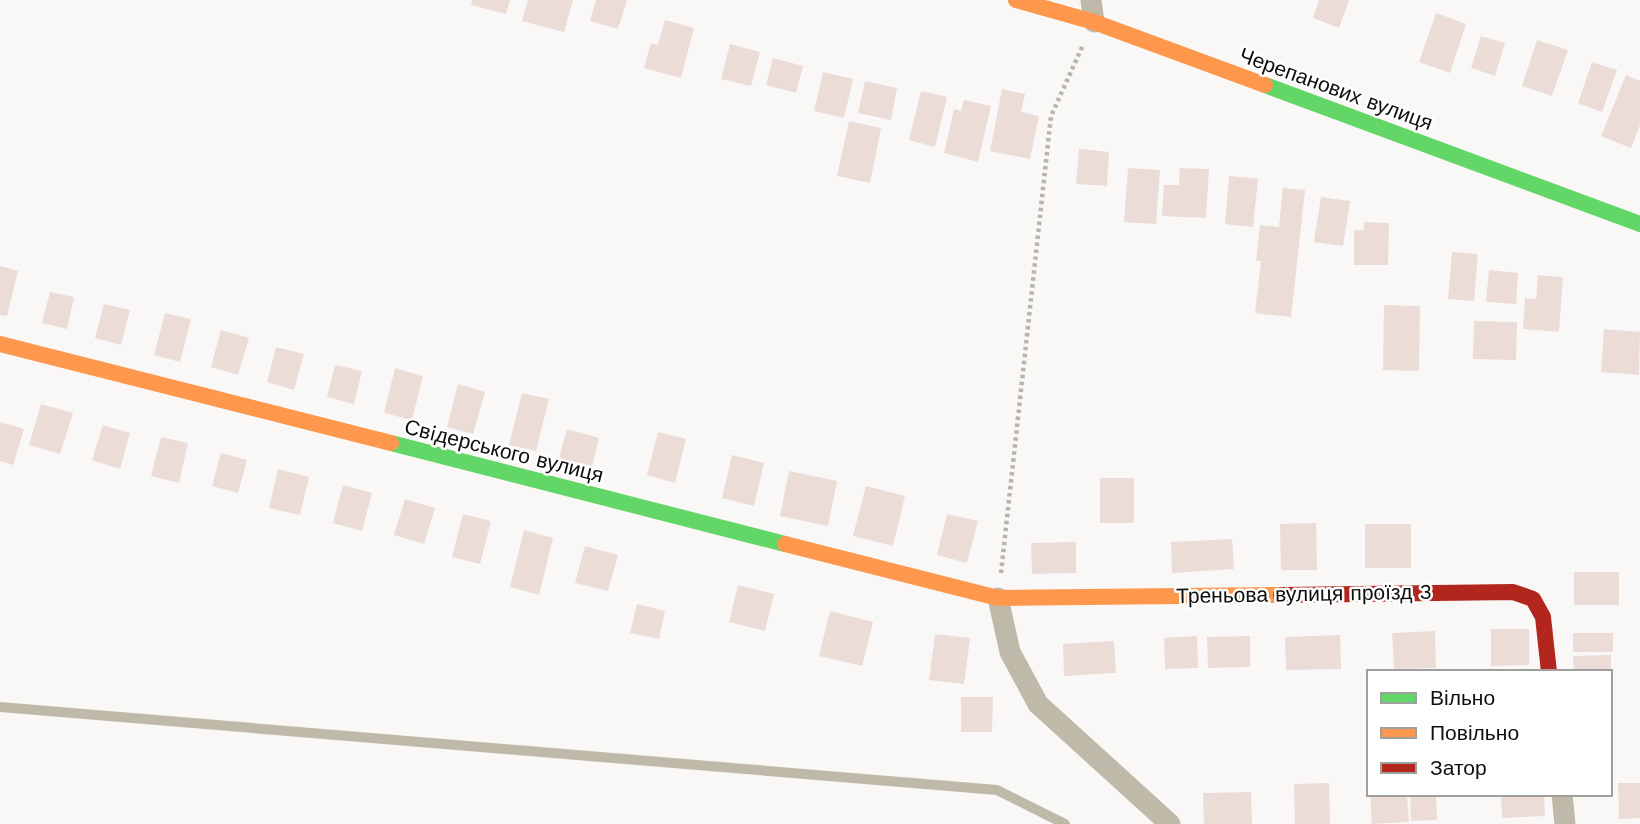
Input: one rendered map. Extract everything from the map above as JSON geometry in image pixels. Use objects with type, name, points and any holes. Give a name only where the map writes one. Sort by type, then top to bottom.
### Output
[{"type":"street","name":"Черепанових вулиця","points":[[1016,0],[1094,22],[1640,224]]},
{"type":"street","points":[[1091,0],[1094,22]]},
{"type":"street","name":"Свiдерського вулиця","points":[[0,344],[998,598]]},
{"type":"street","name":"Треньова вулиця проїзд 3","points":[[998,598],[1513,592],[1533,599],[1543,617],[1549,670]]},
{"type":"street","points":[[998,598],[1010,652],[1038,704],[1170,824]]},
{"type":"street","points":[[1562,796],[1565,824]]},
{"type":"lane","points":[[0,707],[997,790],[1065,824]]},
{"type":"path","points":[[998,598],[1051,116],[1094,22]]},
{"type":"building","points":[[472,0],[510,0],[506,14],[471,5]]},
{"type":"building","points":[[528,0],[573,0],[564,32],[522,21]]},
{"type":"building","points":[[596,0],[627,0],[618,29],[590,21]]},
{"type":"building","points":[[1319,0],[1349,0],[1339,28],[1313,18]]},
{"type":"building","points":[[1436,13],[1466,24],[1450,73],[1419,62]]},
{"type":"building","points":[[665,20],[694,28],[681,78],[644,68],[651,43],[658,45]]},
{"type":"building","points":[[1481,36],[1505,43],[1495,76],[1471,68]]},
{"type":"building","points":[[1537,40],[1568,50],[1552,96],[1522,86]]},
{"type":"building","points":[[730,44],[760,52],[751,86],[721,79]]},
{"type":"building","points":[[773,58],[803,66],[796,93],[766,85]]},
{"type":"building","points":[[1592,62],[1617,70],[1602,112],[1578,103]]},
{"type":"building","points":[[823,72],[853,79],[844,118],[814,111]]},
{"type":"building","points":[[1626,75],[1640,81],[1640,125],[1631,148],[1601,136]]},
{"type":"building","points":[[865,81],[897,88],[891,120],[858,113]]},
{"type":"building","points":[[1002,89],[1025,94],[1021,112],[1039,116],[1030,159],[990,151]]},
{"type":"building","points":[[921,91],[947,97],[935,147],[909,140]]},
{"type":"building","points":[[964,100],[991,106],[978,162],[944,153],[954,109],[961,111]]},
{"type":"building","points":[[849,121],[881,128],[870,183],[837,176]]},
{"type":"building","points":[[1079,149],[1109,152],[1107,186],[1076,184]]},
{"type":"building","points":[[1128,168],[1160,170],[1156,224],[1124,222]]},
{"type":"building","points":[[1180,168],[1209,169],[1206,218],[1162,216],[1164,185],[1179,185]]},
{"type":"building","points":[[1229,176],[1258,179],[1253,227],[1225,224]]},
{"type":"building","points":[[1283,188],[1305,190],[1291,317],[1255,313],[1261,261],[1256,261],[1260,225],[1279,227]]},
{"type":"building","points":[[1321,197],[1350,201],[1343,246],[1314,242]]},
{"type":"building","points":[[1364,222],[1389,223],[1388,265],[1354,265],[1354,230],[1364,230]]},
{"type":"building","points":[[1452,252],[1478,254],[1474,301],[1448,299]]},
{"type":"building","points":[[0,266],[18,271],[7,316],[0,315]]},
{"type":"building","points":[[1489,270],[1518,273],[1516,304],[1486,302]]},
{"type":"building","points":[[1538,275],[1563,277],[1559,332],[1523,329],[1525,298],[1536,299]]},
{"type":"building","points":[[50,292],[74,297],[67,329],[42,323]]},
{"type":"building","points":[[104,304],[130,310],[121,345],[95,338]]},
{"type":"building","points":[[1384,305],[1420,306],[1419,371],[1383,370]]},
{"type":"building","points":[[165,313],[191,319],[180,362],[154,355]]},
{"type":"building","points":[[1474,321],[1517,322],[1516,360],[1473,359]]},
{"type":"building","points":[[1604,329],[1640,332],[1639,375],[1601,372]]},
{"type":"building","points":[[221,330],[249,338],[238,375],[211,367]]},
{"type":"building","points":[[276,347],[304,354],[294,390],[267,382]]},
{"type":"building","points":[[335,365],[362,371],[354,404],[327,397]]},
{"type":"building","points":[[395,368],[423,376],[412,420],[384,413]]},
{"type":"building","points":[[458,384],[485,392],[473,434],[447,427]]},
{"type":"building","points":[[522,393],[549,399],[536,451],[509,445]]},
{"type":"building","points":[[41,404],[73,413],[60,454],[29,445]]},
{"type":"building","points":[[0,422],[24,429],[13,465],[0,461]]},
{"type":"building","points":[[103,425],[130,433],[120,469],[92,460]]},
{"type":"building","points":[[567,429],[599,438],[592,466],[559,458]]},
{"type":"building","points":[[658,432],[686,439],[675,483],[647,475]]},
{"type":"building","points":[[161,437],[188,443],[179,483],[151,476]]},
{"type":"building","points":[[221,453],[247,460],[238,493],[212,486]]},
{"type":"building","points":[[732,455],[764,463],[754,506],[722,498]]},
{"type":"building","points":[[278,469],[309,477],[300,515],[269,508]]},
{"type":"building","points":[[789,471],[837,481],[828,526],[780,516]]},
{"type":"building","points":[[1100,478],[1134,478],[1134,523],[1100,523]]},
{"type":"building","points":[[343,485],[372,493],[362,531],[333,523]]},
{"type":"building","points":[[866,486],[905,496],[893,546],[853,536]]},
{"type":"building","points":[[405,499],[435,508],[424,544],[394,535]]},
{"type":"building","points":[[463,514],[491,521],[480,564],[452,557]]},
{"type":"building","points":[[947,514],[978,521],[967,563],[937,555]]},
{"type":"building","points":[[1316,523],[1317,570],[1281,570],[1280,524]]},
{"type":"building","points":[[1365,524],[1411,524],[1411,568],[1365,568]]},
{"type":"building","points":[[524,530],[553,538],[539,595],[510,587]]},
{"type":"building","points":[[1232,539],[1234,569],[1172,573],[1171,542]]},
{"type":"building","points":[[1076,542],[1076,573],[1032,574],[1031,543]]},
{"type":"building","points":[[585,546],[618,555],[608,591],[575,583]]},
{"type":"building","points":[[1574,572],[1619,572],[1619,605],[1574,605]]},
{"type":"building","points":[[738,585],[774,594],[765,631],[729,622]]},
{"type":"building","points":[[637,604],[665,611],[659,639],[630,633]]},
{"type":"building","points":[[830,611],[873,622],[862,666],[819,656]]},
{"type":"building","points":[[1491,629],[1529,629],[1529,665],[1491,666]]},
{"type":"building","points":[[1435,631],[1436,668],[1394,669],[1392,633]]},
{"type":"building","points":[[1573,633],[1613,633],[1613,652],[1573,652]]},
{"type":"building","points":[[935,634],[970,638],[964,684],[929,680]]},
{"type":"building","points":[[1340,635],[1341,669],[1286,670],[1285,637]]},
{"type":"building","points":[[1197,636],[1198,668],[1165,669],[1164,638]]},
{"type":"building","points":[[1250,636],[1250,667],[1208,668],[1207,637]]},
{"type":"building","points":[[1114,641],[1116,673],[1064,676],[1063,644]]},
{"type":"building","points":[[1611,655],[1611,670],[1574,670],[1573,656]]},
{"type":"building","points":[[961,697],[993,697],[992,732],[961,732]]},
{"type":"building","points":[[1329,783],[1330,824],[1295,824],[1294,784]]},
{"type":"building","points":[[1618,783],[1640,783],[1640,818],[1619,819]]},
{"type":"building","points":[[1251,792],[1252,824],[1204,824],[1203,793]]},
{"type":"building","points":[[1370,796],[1407,796],[1409,822],[1372,824]]},
{"type":"building","points":[[1410,796],[1436,796],[1437,820],[1411,821]]},
{"type":"building","points":[[1501,796],[1544,796],[1545,816],[1502,818]]},
{"type":"traffic: fast","points":[[1265,85],[1640,224]]},
{"type":"traffic: fast","points":[[391,443],[785,544]]},
{"type":"traffic: slow","points":[[1016,0],[1094,22],[1265,85]]},
{"type":"traffic: slow","points":[[0,344],[391,443]]},
{"type":"traffic: slow","points":[[785,544],[998,598],[1281,595]]},
{"type":"traffic: jam","points":[[1281,595],[1513,592],[1533,599],[1543,617],[1549,670]]}]
